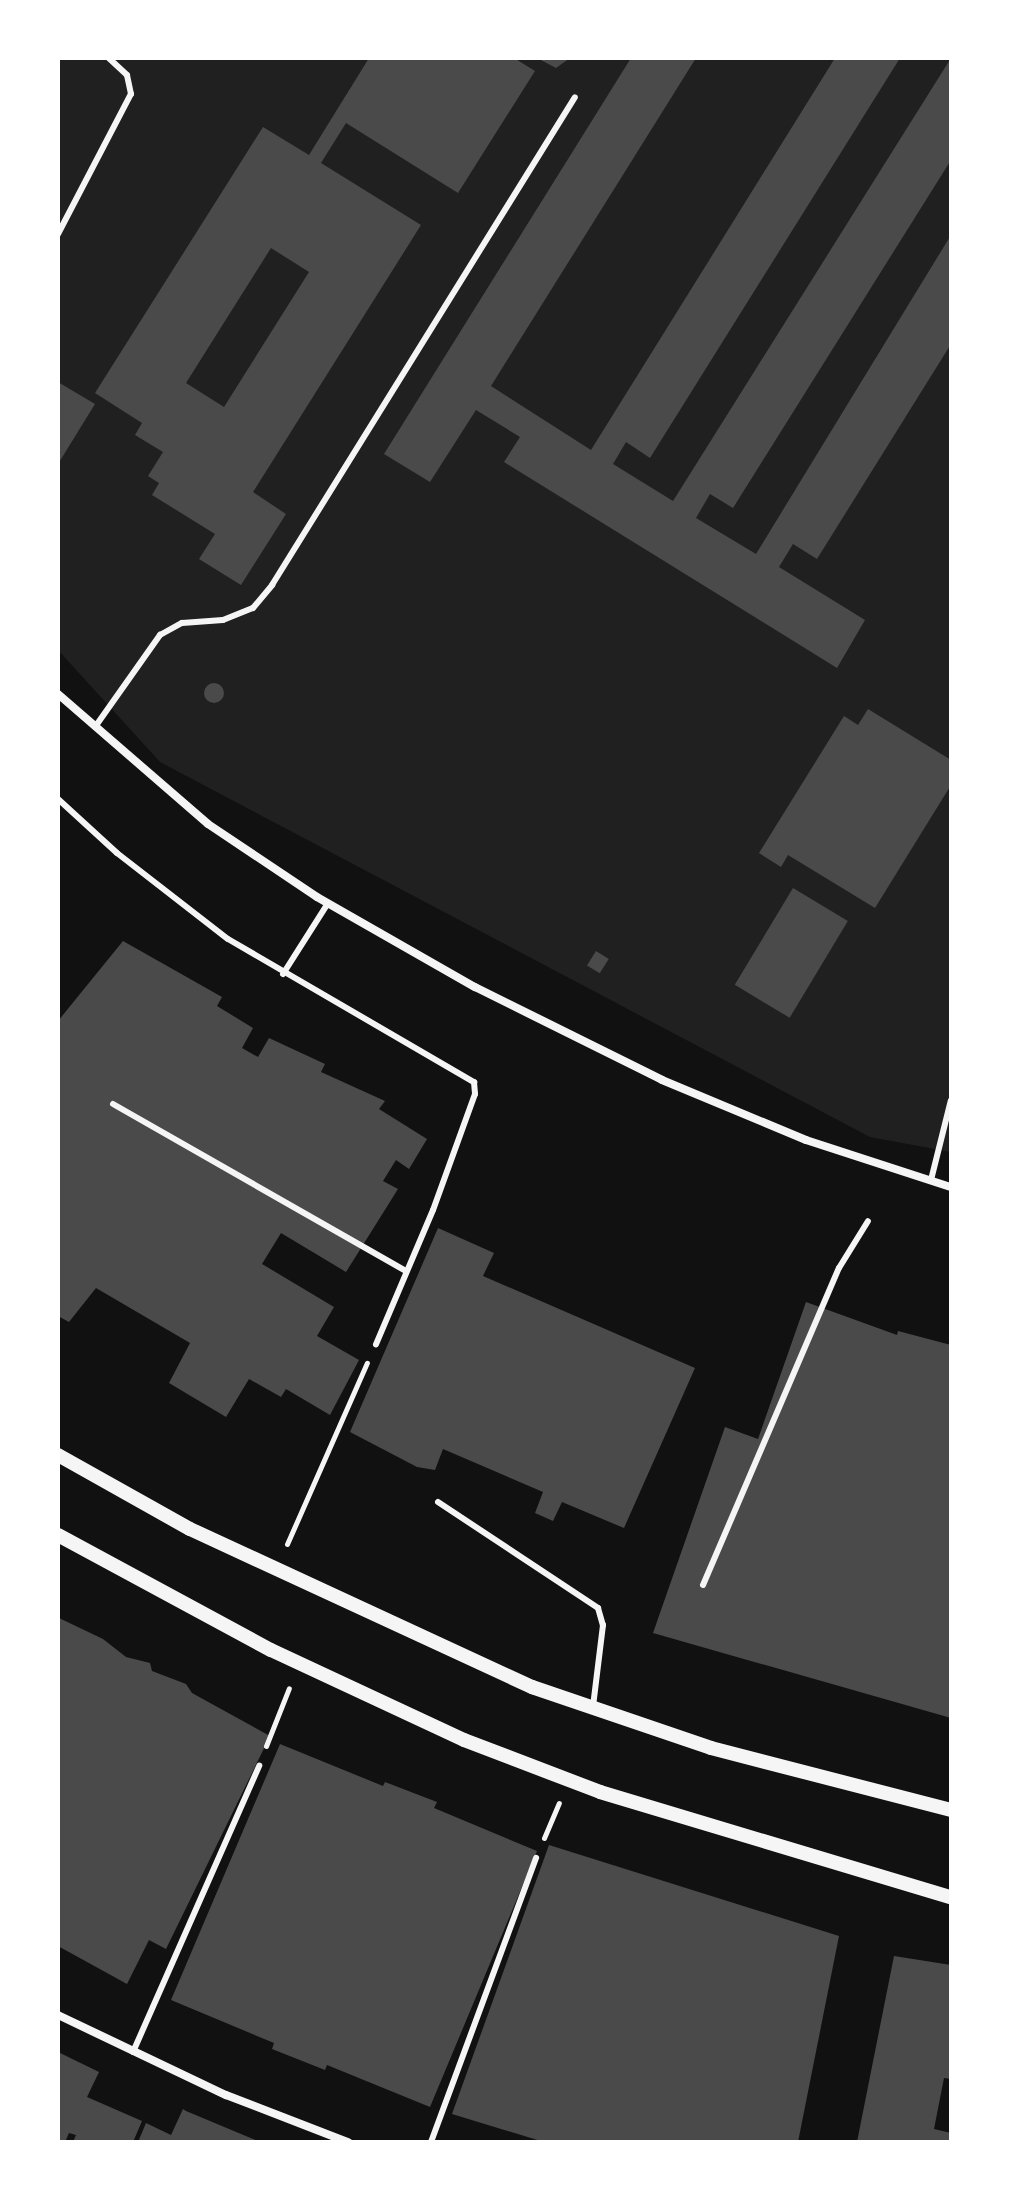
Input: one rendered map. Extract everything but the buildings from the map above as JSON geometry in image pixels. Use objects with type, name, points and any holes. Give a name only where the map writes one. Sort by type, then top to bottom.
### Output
[{"type":"street","points":[[58,694],[208,824],[328,903],[475,987],[662,1080],[806,1140],[951,1187]]},
{"type":"street","points":[[58,1455],[275,1571],[532,1687],[711,1748],[951,1810]]},
{"type":"street","points":[[58,1535],[299,1663],[464,1740],[568,1780],[750,1840],[951,1897]]},
{"type":"street","points":[[58,2015],[133,2052],[348,2142]]},
{"type":"lane","points":[[58,234],[131,94],[127,75],[109,58]]},
{"type":"lane","points":[[95,727],[160,635],[182,623],[223,620],[253,608],[272,585],[575,97]]},
{"type":"lane","points":[[58,799],[181,906],[283,974],[474,1082],[475,1094],[376,1344]]},
{"type":"lane","points":[[283,974],[328,903]]},
{"type":"lane","points":[[931,1180],[951,1100]]},
{"type":"lane","points":[[113,1104],[406,1271]]},
{"type":"lane","points":[[703,1585],[839,1268],[868,1221]]},
{"type":"lane","points":[[438,1502],[598,1608],[603,1625],[593,1707]]},
{"type":"lane","points":[[133,2052],[259,1766]]},
{"type":"lane","points":[[431,2142],[536,1858]]},
{"type":"path","points":[[275,1571],[376,1344]]},
{"type":"path","points":[[259,1766],[299,1663]]},
{"type":"path","points":[[536,1858],[568,1780]]},
{"type":"shaded area","points":[[58,58],[951,58],[951,1152],[870,1137],[160,762],[58,650]]}]
